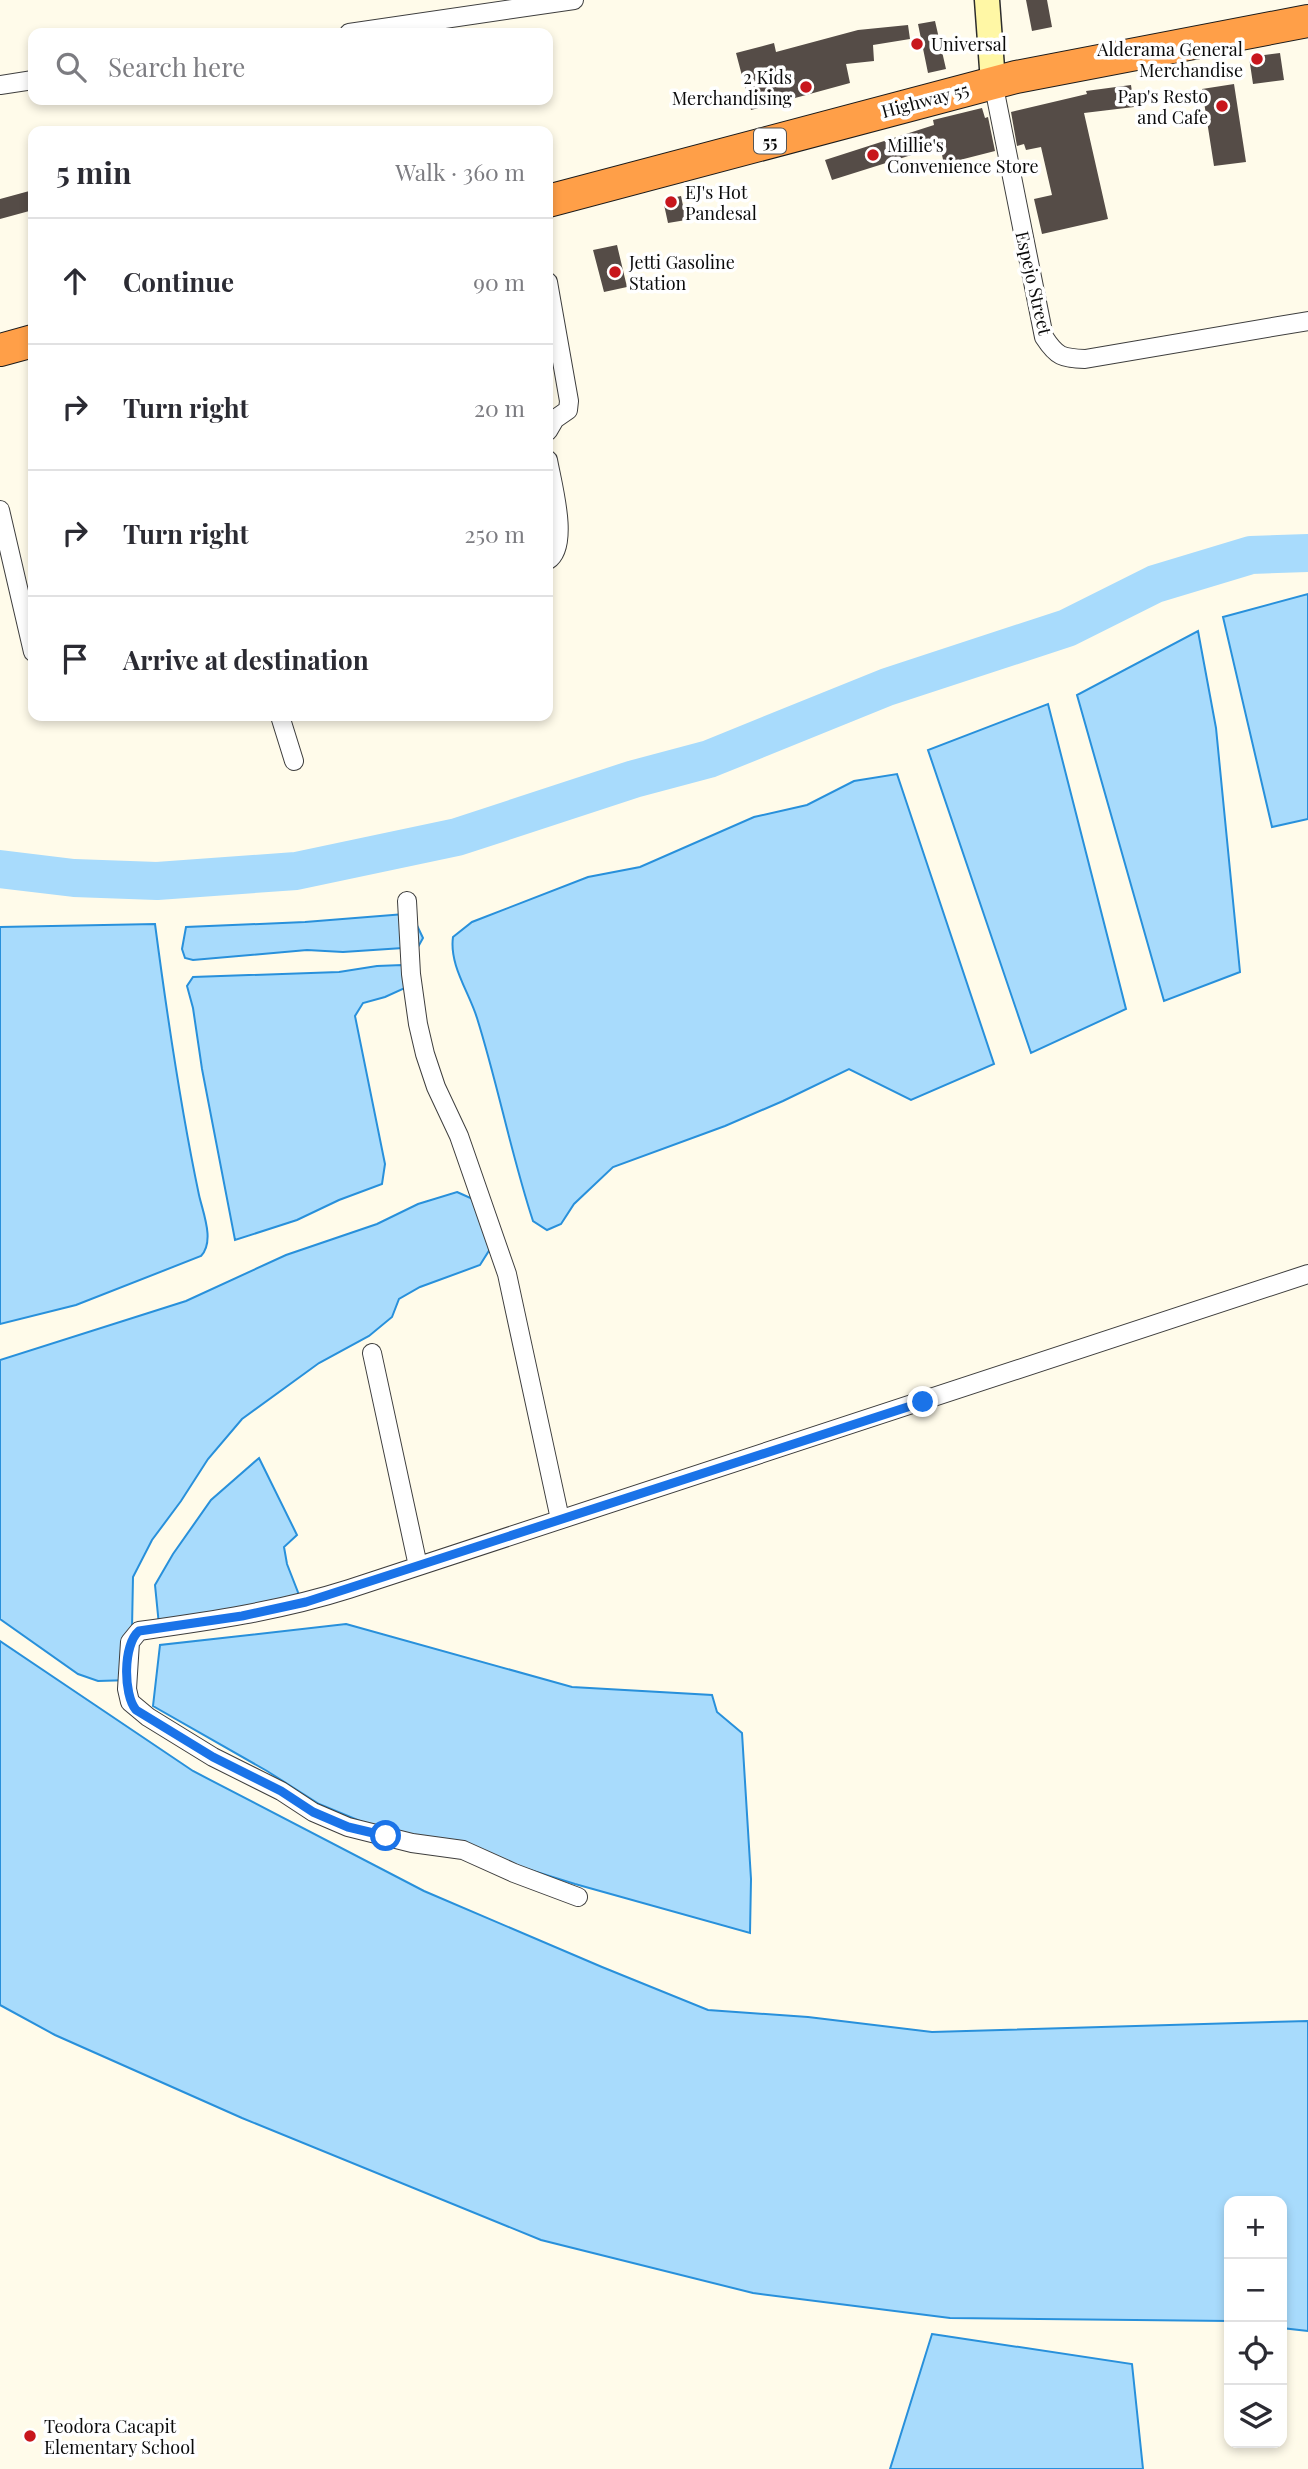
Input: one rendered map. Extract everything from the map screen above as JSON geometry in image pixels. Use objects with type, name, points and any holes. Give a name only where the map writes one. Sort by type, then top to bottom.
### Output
[{"type":"highway","name":"Highway 55","points":[[553,200],[993,82],[1308,20]]},
{"type":"highway","points":[[0,350],[28,342]]},
{"type":"main road","points":[[986,0],[993,82]]},
{"type":"street","points":[[383,28],[574,0]]},
{"type":"street","points":[[0,85],[28,81]]},
{"type":"street","name":"Espejo Street","points":[[993,82],[1044,337],[1057,354],[1066,359],[1085,359],[1308,321]]},
{"type":"street","points":[[553,310],[569,401],[568,410],[553,423]]},
{"type":"street","points":[[553,492],[560,537],[553,557]]},
{"type":"street","points":[[0,510],[28,630]]},
{"type":"street","points":[[282,721],[294,761]]},
{"type":"street","points":[[407,901],[411,974],[418,1024],[436,1087],[459,1136],[507,1274],[560,1519]]},
{"type":"street","points":[[578,1897],[463,1850],[412,1843],[348,1827],[313,1812],[281,1791],[213,1757],[148,1717],[130,1702],[127,1689],[130,1642],[139,1631],[242,1616],[306,1602],[1308,1274]]},
{"type":"street","points":[[372,1353],[418,1566]]},
{"type":"water","points":[[1308,594],[1308,819],[1272,827],[1223,617]]},
{"type":"water","points":[[1198,631],[1216,728],[1240,972],[1164,1001],[1077,695]]},
{"type":"water","points":[[1048,704],[1126,1009],[1031,1053],[928,750]]},
{"type":"water","points":[[897,774],[994,1064],[911,1100],[849,1069],[725,1126],[613,1167],[574,1204],[561,1224],[547,1230],[533,1221],[477,1018],[454,958],[453,937],[472,922],[588,877],[640,867],[754,817],[807,805],[854,781]]},
{"type":"water","points":[[412,915],[423,938],[418,947],[343,952],[307,950],[193,960],[185,958],[182,949],[186,927]]},
{"type":"water","points":[[155,924],[180,1094],[207,1227],[205,1250],[201,1256],[76,1305],[0,1324],[0,927]]},
{"type":"water","points":[[402,965],[405,988],[363,1003],[355,1016],[385,1164],[382,1184],[297,1220],[235,1240],[187,986],[193,977],[339,972]]},
{"type":"water","points":[[457,1192],[475,1200],[490,1249],[480,1265],[420,1287],[399,1299],[392,1317],[369,1336],[319,1363],[242,1419],[208,1459],[152,1540],[133,1577],[131,1680],[98,1681],[78,1674],[0,1619],[0,1360],[186,1301],[286,1255],[377,1224],[418,1204]]},
{"type":"water","points":[[259,1458],[297,1535],[284,1547],[287,1564],[301,1600],[159,1625],[155,1585],[173,1554],[211,1500]]},
{"type":"water","points":[[346,1624],[572,1687],[712,1695],[717,1712],[742,1733],[751,1879],[750,1933],[372,1826],[319,1804],[153,1706],[160,1645]]},
{"type":"water","points":[[0,1641],[193,1771],[424,1891],[708,2010],[808,2017],[932,2032],[1308,2021],[1308,2331],[1287,2329],[1287,2196],[1224,2196],[1224,2321],[950,2318],[753,2293],[541,2240],[242,2118],[55,2035],[0,2005]]},
{"type":"water","points":[[932,2334],[1132,2364],[1143,2469],[890,2469]]},
{"type":"building","points":[[1026,0],[1047,0],[1052,27],[1032,31]]},
{"type":"building","points":[[935,21],[946,69],[928,73],[918,24]]},
{"type":"building","points":[[908,25],[910,39],[873,45],[874,61],[846,64],[850,83],[751,110],[736,53],[774,43],[776,52],[858,30]]},
{"type":"building","points":[[1280,53],[1284,80],[1253,84],[1249,57]]},
{"type":"building","points":[[1234,84],[1246,162],[1214,166],[1202,89]]},
{"type":"building","points":[[1131,85],[1134,107],[1084,113],[1108,219],[1042,234],[1034,199],[1052,195],[1041,147],[1026,150],[1024,144],[1017,146],[1011,112],[1087,94],[1086,91]]},
{"type":"building","points":[[982,108],[985,118],[988,117],[995,151],[944,164],[940,146],[832,180],[825,160],[934,125],[933,120]]},
{"type":"building","points":[[28,191],[28,211],[0,219],[0,199]]},
{"type":"building","points":[[681,196],[686,220],[668,223],[663,200]]},
{"type":"building","points":[[617,245],[627,287],[604,292],[593,250]]},
{"type":"waterway","points":[[0,869],[74,878],[157,881],[296,871],[457,837],[634,779],[709,759],[887,687],[1067,628],[1155,584],[1251,555],[1308,553]]},
{"type":"place","name":"Universal","points":[[917,44]]},
{"type":"place","name":"Alderama General Merchandise","points":[[1257,59]]},
{"type":"place","name":"2 Kids Merchandising","points":[[806,87]]},
{"type":"place","name":"Pap's Resto and Cafe","points":[[1222,106]]},
{"type":"place","name":"Millie's Convenience Store","points":[[873,155]]},
{"type":"place","name":"EJ's Hot Pandesal","points":[[671,202]]},
{"type":"place","name":"Jetti Gasoline Station","points":[[615,272]]},
{"type":"place","name":"Teodora Cacapit Elementary School","points":[[30,2436]]},
{"type":"route","points":[[386,1836],[348,1827],[313,1812],[281,1791],[213,1757],[136,1710],[130,1702],[127,1689],[130,1642],[136,1634],[139,1631],[242,1616],[306,1602],[923,1402]]}]
